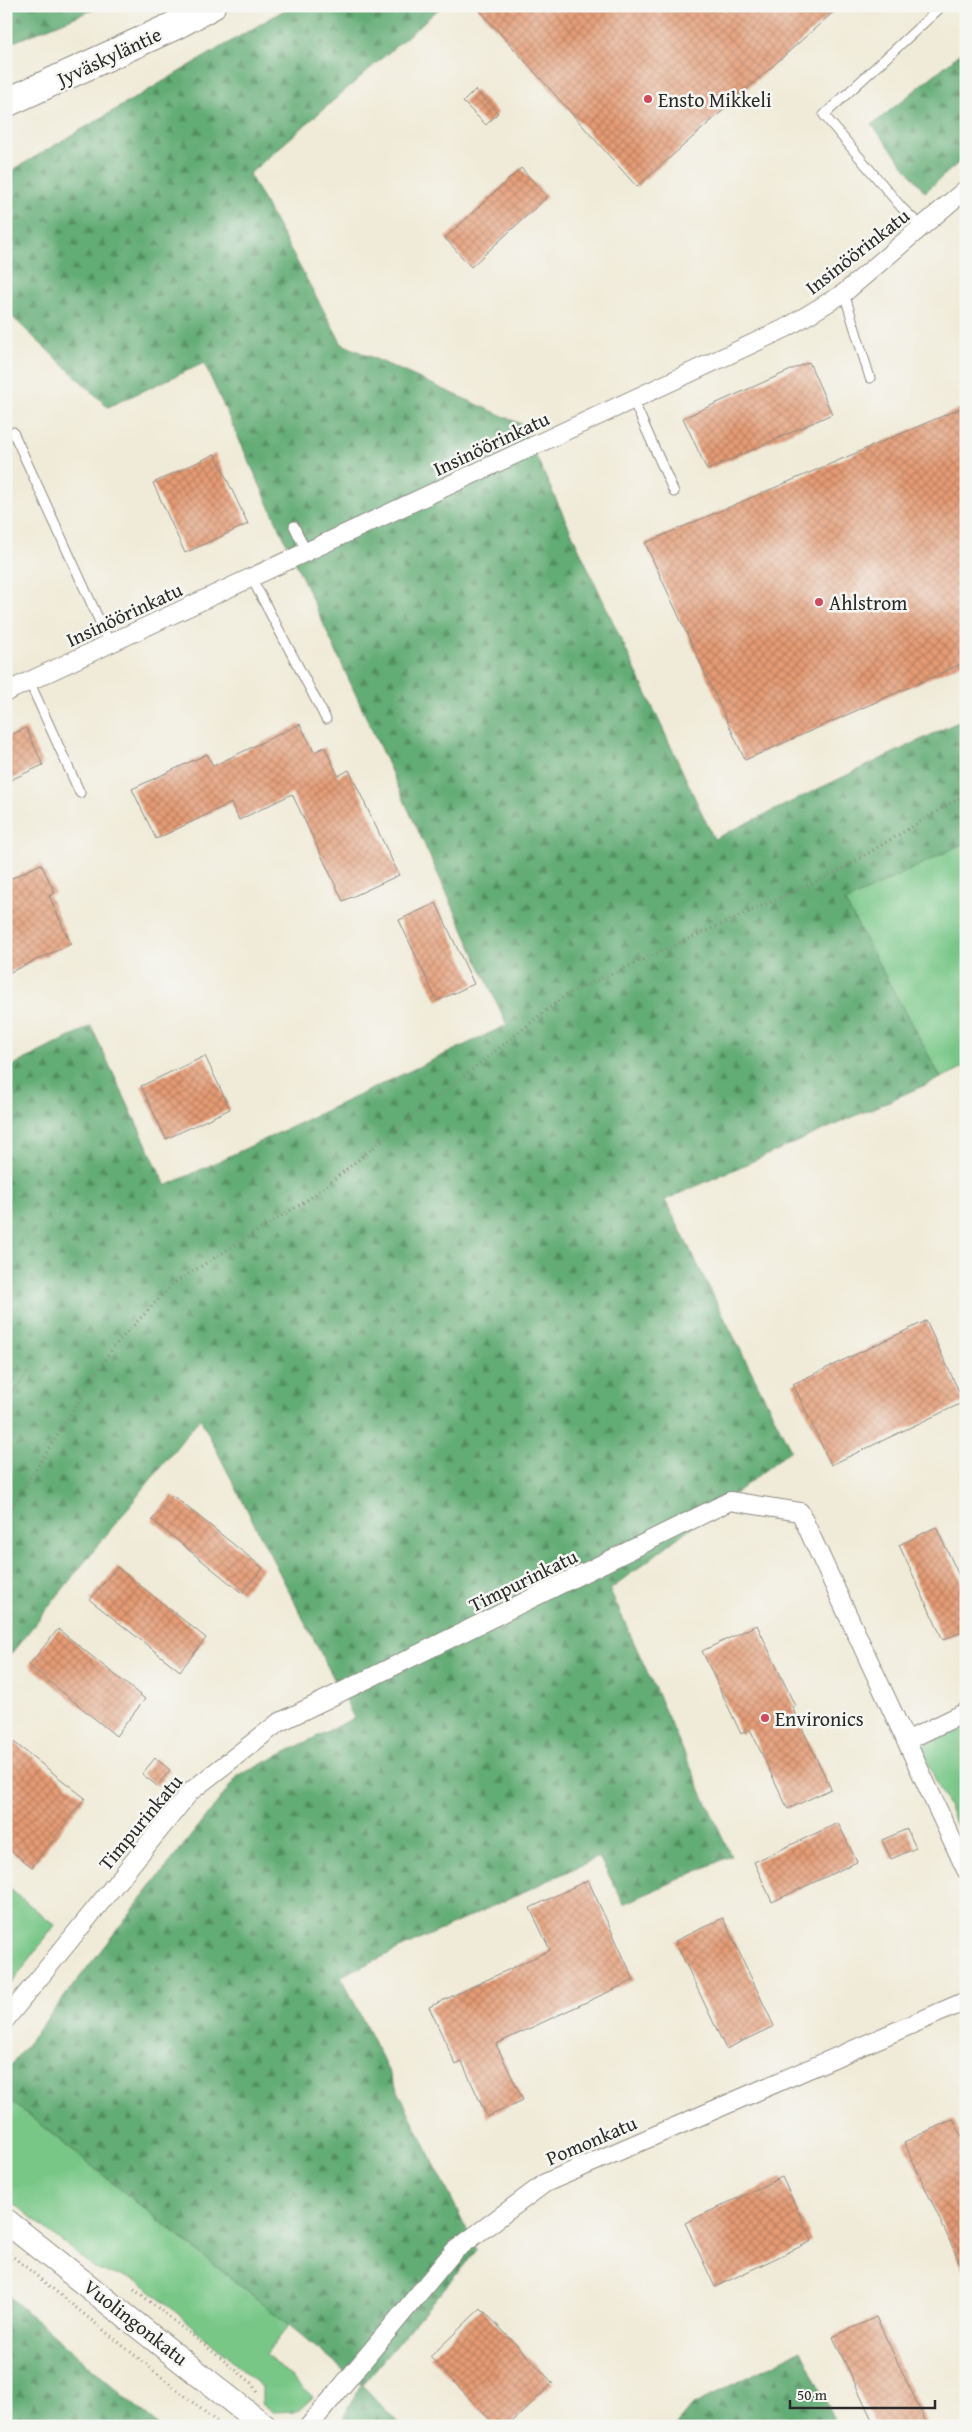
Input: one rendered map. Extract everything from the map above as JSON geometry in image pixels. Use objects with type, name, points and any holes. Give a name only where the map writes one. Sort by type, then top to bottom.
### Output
[{"type":"highway","name":"Jyväskyläntie","points":[[6,103],[212,6]]},
{"type":"street","name":"Insinöörinkatu","points":[[6,692],[252,579],[786,328],[844,293],[966,189]]},
{"type":"street","name":"Timpurinkatu","points":[[6,2019],[190,1792],[278,1724],[730,1501],[800,1512],[966,1870]]},
{"type":"street","points":[[906,1741],[966,1712]]},
{"type":"street","name":"Pomonkatu","points":[[310,2426],[454,2251],[545,2183],[966,2001]]},
{"type":"street","name":"Vuolingonkatu","points":[[6,2221],[264,2426]]},
{"type":"lane","points":[[922,227],[902,208],[824,115],[942,6]]},
{"type":"lane","points":[[844,293],[870,378]]},
{"type":"lane","points":[[633,400],[674,492]]},
{"type":"lane","points":[[13,432],[110,644]]},
{"type":"lane","points":[[294,526],[307,553]]},
{"type":"lane","points":[[252,579],[326,719]]},
{"type":"lane","points":[[29,681],[80,793]]},
{"type":"path","points":[[6,1516],[114,1346],[174,1283],[309,1199],[567,994],[837,872],[966,794]]},
{"type":"path","points":[[6,2251],[222,2426]]},
{"type":"green space","points":[[6,6],[102,6],[6,45]]},
{"type":"green space","points":[[291,6],[442,6],[249,174],[342,344],[521,424],[714,839],[966,718],[966,842],[845,902],[941,1078],[665,1200],[791,1450],[610,1590],[731,1856],[624,1904],[599,1857],[341,1976],[477,2250],[362,2385],[401,2426],[339,2426],[361,2385],[6,2097],[6,2071],[238,1776],[354,1718],[200,1418],[6,1660],[6,1404],[31,1370],[6,1402],[6,1069],[91,1026],[166,1186],[507,1025],[204,363],[108,407],[6,311],[6,174]]},
{"type":"green space","points":[[966,49],[966,156],[925,192],[872,125]]},
{"type":"green space","points":[[966,842],[966,1066],[941,1078],[844,902]]},
{"type":"green space","points":[[966,1726],[966,1845],[920,1746]]},
{"type":"green space","points":[[6,1886],[55,1925],[6,1991]]},
{"type":"green space","points":[[6,2097],[289,2325],[266,2355],[313,2397],[298,2411],[273,2412],[262,2403],[262,2387],[140,2281],[97,2270],[6,2197]]},
{"type":"green space","points":[[6,2294],[159,2426],[6,2426]]},
{"type":"green space","points":[[801,2350],[837,2426],[675,2426],[693,2405]]},
{"type":"building","name":"Ensto Mikkeli","points":[[476,6],[840,6],[637,187]]},
{"type":"building","points":[[475,90],[498,113],[486,125],[463,102]]},
{"type":"building","points":[[521,168],[547,197],[471,267],[445,238]]},
{"type":"building","points":[[809,362],[832,414],[707,470],[683,418]]},
{"type":"building","name":"Ahlstrom","points":[[966,406],[966,662],[745,760],[645,543]]},
{"type":"building","points":[[215,454],[248,524],[185,553],[153,483]]},
{"type":"building","points":[[300,724],[314,752],[325,747],[338,776],[349,770],[399,875],[343,901],[292,794],[239,820],[231,803],[156,839],[132,789],[207,754],[213,766]]},
{"type":"building","points":[[26,728],[43,765],[6,782],[6,737]]},
{"type":"building","points":[[41,864],[55,893],[49,896],[71,944],[6,974],[6,881]]},
{"type":"building","points":[[436,903],[474,984],[437,1001],[399,920]]},
{"type":"building","points":[[205,1056],[230,1109],[166,1139],[141,1086]]},
{"type":"building","points":[[926,1321],[964,1402],[831,1465],[793,1384]]},
{"type":"building","points":[[172,1495],[263,1568],[242,1593],[152,1520]]},
{"type":"building","points":[[936,1527],[966,1590],[966,1630],[943,1640],[899,1545]]},
{"type":"building","points":[[117,1567],[206,1638],[180,1671],[90,1600]]},
{"type":"building","name":"Environics","points":[[757,1625],[795,1706],[792,1707],[831,1789],[788,1809],[750,1729],[741,1734],[702,1651]]},
{"type":"building","points":[[58,1629],[145,1699],[116,1736],[29,1665]]},
{"type":"building","points":[[6,1736],[85,1798],[32,1867],[6,1847]]},
{"type":"building","points":[[155,1758],[170,1770],[157,1786],[142,1774]]},
{"type":"building","points":[[838,1823],[857,1862],[772,1902],[754,1862]]},
{"type":"building","points":[[907,1829],[916,1848],[891,1859],[882,1840]]},
{"type":"building","points":[[588,1880],[634,1980],[496,2044],[523,2100],[487,2117],[462,2062],[456,2065],[429,2007],[550,1950],[530,1908]]},
{"type":"building","points":[[723,1918],[774,2026],[726,2049],[675,1941]]},
{"type":"building","points":[[953,2119],[966,2146],[966,2276],[904,2142]]},
{"type":"building","points":[[782,2177],[812,2241],[715,2287],[685,2223]]},
{"type":"building","points":[[481,2308],[553,2383],[508,2426],[496,2426],[430,2357]]},
{"type":"building","points":[[876,2317],[928,2426],[875,2426],[833,2337]]},
{"type":"place","name":"Ensto Mikkeli","points":[[648,99]]},
{"type":"place","name":"Ahlstrom","points":[[819,602]]},
{"type":"place","name":"Environics","points":[[765,1718]]}]
